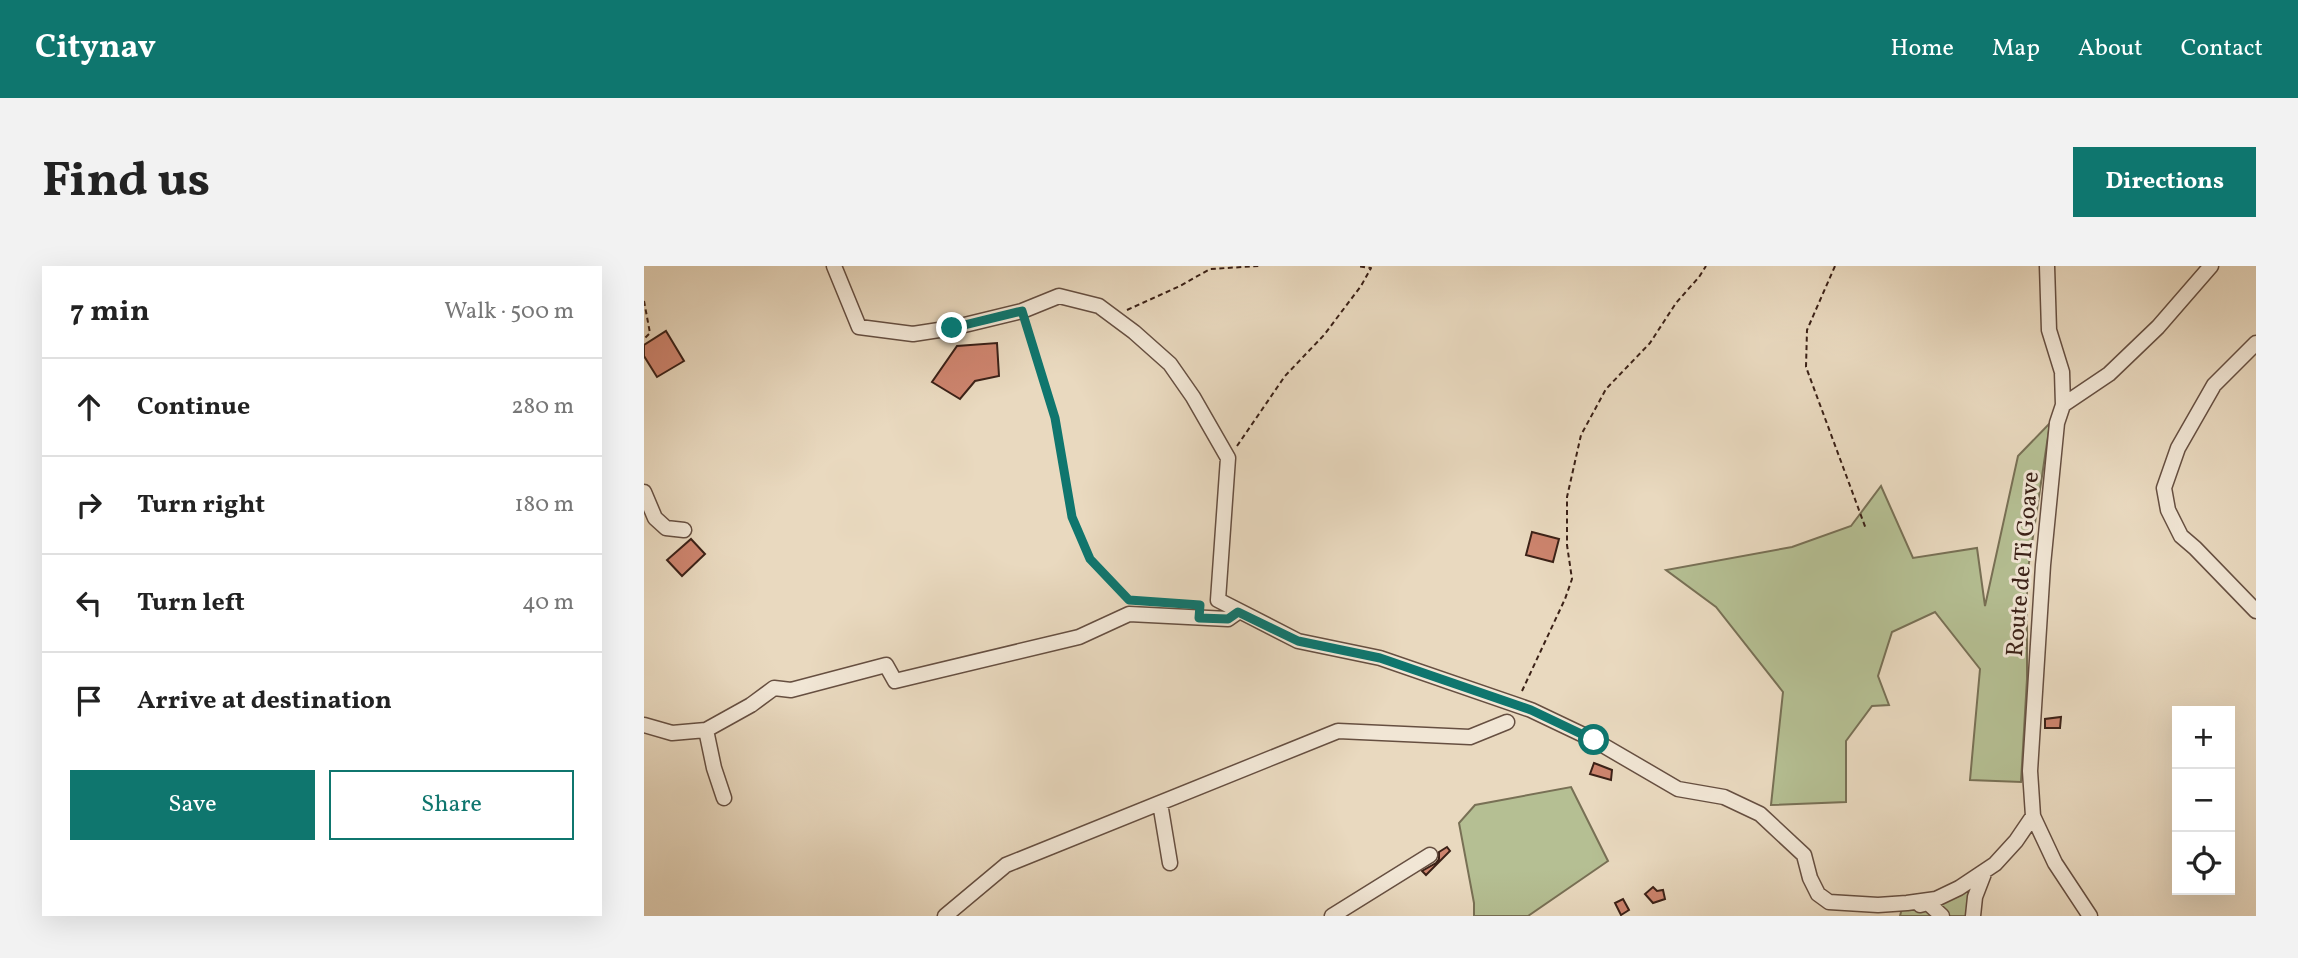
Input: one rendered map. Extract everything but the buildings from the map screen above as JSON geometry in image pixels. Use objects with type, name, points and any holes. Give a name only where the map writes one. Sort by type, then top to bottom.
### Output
[{"type":"street","points":[[834,266],[859,327],[913,334],[952,328],[1022,311],[1059,296],[1099,306],[1170,364],[1199,405],[1228,458],[1218,600],[1298,641],[1380,658],[1516,705],[1594,740],[1678,789],[1724,797],[1760,814],[1804,855],[1810,878],[1818,894],[1829,902],[1886,910],[1928,903],[1942,916]]},
{"type":"street","name":"Route de Ti Goave","points":[[2047,266],[2049,330],[2062,372],[2063,405],[2057,423],[2043,565],[2031,771],[2033,816],[2055,863],[2090,916]]},
{"type":"street","points":[[2063,405],[2109,374],[2158,327],[2211,266]]},
{"type":"street","points":[[2256,343],[2214,385],[2178,448],[2164,488],[2168,510],[2181,536],[2196,548],[2256,611]]},
{"type":"street","points":[[644,492],[655,518],[666,528],[684,530]]},
{"type":"street","points":[[644,725],[672,733],[706,730],[751,705],[774,688],[791,690],[886,664],[895,681],[1079,637],[1129,614],[1228,619],[1238,612]]},
{"type":"street","points":[[945,916],[1006,864],[1338,731],[1470,737],[1507,722]]},
{"type":"street","points":[[706,730],[713,768],[724,798]]},
{"type":"street","points":[[1160,803],[1170,863]]},
{"type":"street","points":[[1886,910],[1936,899],[1959,888],[1995,864],[2016,841],[2033,816]]},
{"type":"street","points":[[1340,914],[1430,855]]},
{"type":"street","points":[[1973,916],[1977,888],[1985,870]]},
{"type":"path","points":[[1113,316],[1180,286],[1210,269],[1259,266]]},
{"type":"path","points":[[1228,458],[1248,433],[1285,376],[1332,325],[1371,268],[1357,266]]},
{"type":"path","points":[[1516,705],[1572,579],[1567,545],[1567,497],[1581,435],[1606,389],[1650,343],[1676,303],[1706,266]]},
{"type":"path","points":[[1835,266],[1807,330],[1805,367],[1866,529]]},
{"type":"path","points":[[644,301],[650,333],[644,339]]},
{"type":"path","points":[[1022,311],[1055,418],[1072,517],[1090,559],[1129,600],[1191,604]]},
{"type":"green space","points":[[2050,423],[2027,576],[2027,679],[2021,782],[1970,780],[1980,669],[1935,612],[1892,632],[1878,676],[1889,705],[1872,706],[1846,741],[1846,802],[1771,805],[1783,692],[1716,607],[1666,570],[1792,547],[1851,526],[1881,486],[1913,558],[1977,548],[1985,606],[2018,456]]},
{"type":"green space","points":[[1571,787],[1608,861],[1528,916],[1474,916],[1459,823],[1475,805]]},
{"type":"green space","points":[[1969,888],[1974,916],[1900,916],[1902,908]]},
{"type":"route","points":[[952,328],[1022,311],[1055,418],[1072,517],[1090,559],[1129,600],[1200,605],[1199,618],[1228,619],[1238,612],[1298,641],[1380,658],[1531,710],[1594,740]]}]
